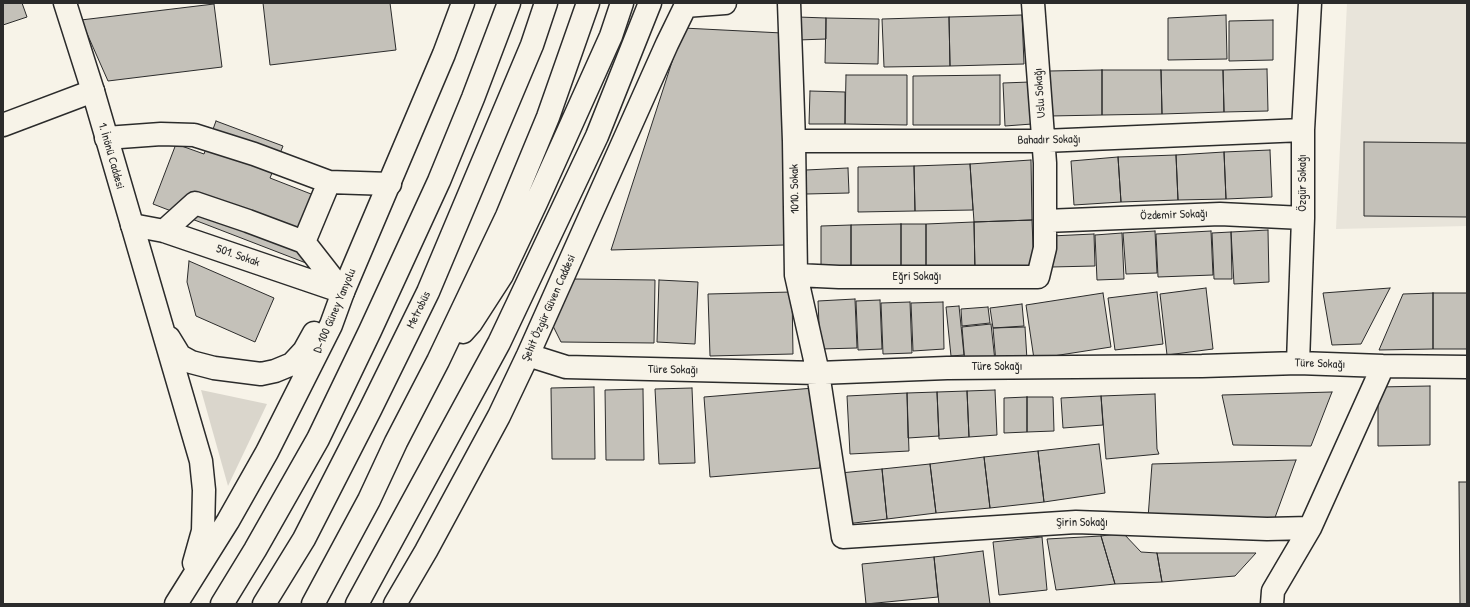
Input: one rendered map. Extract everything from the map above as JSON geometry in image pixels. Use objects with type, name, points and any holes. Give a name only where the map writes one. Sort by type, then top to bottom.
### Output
[{"type":"main road","name":"1. İnönü Caddesi","points":[[65,3],[93,91],[156,309]]},
{"type":"main road","name":"D-100 Güney Yanyolu","points":[[182,595],[228,521],[267,452],[331,325],[343,292],[444,54],[463,3]]},
{"type":"main road","points":[[222,604],[255,550],[318,439],[370,332],[439,181],[474,98],[510,3]]},
{"type":"main road","name":"Metrobüs","points":[[264,604],[304,539],[428,292],[532,45],[546,3]]},
{"type":"main road","points":[[313,604],[369,500],[396,442],[438,361],[510,209],[548,117],[588,3]]},
{"type":"main road","points":[[438,361],[471,323],[502,274],[536,203],[611,36],[622,3]]},
{"type":"main road","points":[[357,604],[498,343],[597,136],[650,3]]},
{"type":"main road","points":[[686,4],[725,3]]},
{"type":"main road","name":"1010. Sokak","points":[[789,3],[794,141],[796,275],[818,373]]},
{"type":"main road","name":"Uslu Sokağı","points":[[1033,3],[1043,141],[1045,221],[1045,248],[1038,278]]},
{"type":"main road","name":"Özgür Sokağı","points":[[1298,363],[1303,218],[1303,130],[1310,3]]},
{"type":"main road","name":"Şehit Özgür Güven Caddesi","points":[[395,604],[426,551],[499,416],[686,4]]},
{"type":"main road","points":[[3,125],[93,91]]},
{"type":"main road","name":"Bahadır Sokağı","points":[[794,141],[1043,141],[1303,130]]},
{"type":"main road","points":[[106,138],[161,134],[194,136],[254,154],[329,182],[390,184]]},
{"type":"main road","points":[[597,136],[619,150]]},
{"type":"main road","points":[[304,242],[329,182]]},
{"type":"main road","points":[[156,309],[170,340],[180,356],[191,362],[214,368],[260,374],[275,371],[292,364],[304,350],[326,315],[343,292],[304,242],[248,221],[195,203],[164,231]]},
{"type":"main road","name":"Özdemir Sokağı","points":[[1045,221],[1220,214],[1303,218]]},
{"type":"main road","name":"501. Sokak","points":[[132,225],[164,231],[343,292]]},
{"type":"main road","name":"Eğri Sokağı","points":[[796,275],[839,277],[1038,278]]},
{"type":"main road","points":[[156,309],[201,462],[204,483],[203,531],[182,595]]},
{"type":"main road","name":"Türe Sokağı","points":[[528,355],[566,367],[818,373],[947,368],[1202,366],[1298,363],[1467,367]]},
{"type":"main road","points":[[1272,604],[1273,591],[1310,528],[1383,366]]},
{"type":"main road","name":"Şirin Sokağı","points":[[818,373],[843,537],[1076,522],[1267,529],[1310,528]]},
{"type":"shaded area","points":[[1347,3],[1467,3],[1467,226],[1336,229]]},
{"type":"shaded area","points":[[201,390],[267,404],[228,486]]},
{"type":"building","points":[[3,3],[22,3],[27,17],[3,25]]},
{"type":"building","points":[[263,3],[390,3],[396,50],[270,65]]},
{"type":"building","points":[[214,4],[222,67],[108,81],[81,20]]},
{"type":"building","points":[[1022,15],[1024,64],[950,66],[949,17]]},
{"type":"building","points":[[1226,15],[1227,59],[1168,60],[1168,18]]},
{"type":"building","points":[[798,17],[826,18],[826,39],[798,40]]},
{"type":"building","points":[[949,17],[950,66],[884,67],[882,19]]},
{"type":"building","points":[[826,18],[879,19],[878,64],[825,63]]},
{"type":"building","points":[[1273,20],[1273,60],[1229,61],[1229,21]]},
{"type":"building","points":[[683,28],[782,33],[784,245],[611,250]]},
{"type":"building","points":[[1267,69],[1268,111],[1224,112],[1223,70]]},
{"type":"building","points":[[1102,70],[1102,115],[1050,116],[1049,71]]},
{"type":"building","points":[[1102,70],[1161,70],[1162,114],[1102,115]]},
{"type":"building","points":[[1161,70],[1223,70],[1224,112],[1162,114]]},
{"type":"building","points":[[846,75],[907,75],[907,125],[845,124]]},
{"type":"building","points":[[1000,75],[1000,125],[913,125],[913,76]]},
{"type":"building","points":[[1030,82],[1032,124],[1005,126],[1003,83]]},
{"type":"building","points":[[810,91],[845,92],[845,124],[809,124]]},
{"type":"building","points":[[216,121],[283,146],[270,178],[329,201],[306,263],[153,204],[176,144],[204,154]]},
{"type":"building","points":[[1364,142],[1467,143],[1467,217],[1364,216]]},
{"type":"building","points":[[1270,150],[1272,197],[1226,199],[1224,152]]},
{"type":"building","points":[[1224,152],[1226,199],[1178,200],[1176,155]]},
{"type":"building","points":[[1176,155],[1178,200],[1121,202],[1118,157]]},
{"type":"building","points":[[1118,157],[1121,202],[1074,205],[1071,161]]},
{"type":"building","points":[[1031,160],[1032,220],[974,222],[970,164]]},
{"type":"building","points":[[970,164],[973,210],[915,211],[914,166]]},
{"type":"building","points":[[914,166],[915,211],[858,212],[858,167]]},
{"type":"building","points":[[848,168],[849,193],[806,194],[806,170]]},
{"type":"building","points":[[1032,220],[1034,270],[975,271],[974,222]]},
{"type":"building","points":[[974,222],[975,271],[926,272],[926,224]]},
{"type":"building","points":[[901,224],[901,271],[851,271],[851,225]]},
{"type":"building","points":[[901,224],[926,224],[926,272],[901,271]]},
{"type":"building","points":[[851,225],[851,271],[821,271],[821,226]]},
{"type":"building","points":[[1268,230],[1269,282],[1234,284],[1231,232]]},
{"type":"building","points":[[1155,231],[1157,273],[1126,274],[1123,233]]},
{"type":"building","points":[[1211,231],[1213,275],[1158,277],[1156,234]]},
{"type":"building","points":[[1231,232],[1232,279],[1214,279],[1212,233]]},
{"type":"building","points":[[1122,233],[1124,279],[1097,280],[1095,235]]},
{"type":"building","points":[[1094,234],[1095,266],[1051,267],[1051,236]]},
{"type":"building","points":[[189,261],[274,298],[255,342],[196,316],[187,282]]},
{"type":"building","points":[[573,279],[655,280],[654,343],[561,342],[552,324]]},
{"type":"building","points":[[659,280],[698,282],[695,344],[657,342]]},
{"type":"building","points":[[1206,288],[1213,349],[1167,355],[1160,294]]},
{"type":"building","points":[[1390,288],[1361,344],[1332,345],[1323,293]]},
{"type":"building","points":[[792,292],[793,354],[710,356],[708,294]]},
{"type":"building","points":[[1157,292],[1163,344],[1115,350],[1108,298]]},
{"type":"building","points":[[1103,293],[1111,347],[1034,359],[1026,305]]},
{"type":"building","points":[[1433,293],[1433,349],[1379,350],[1403,294]]},
{"type":"building","points":[[1433,293],[1467,293],[1467,349],[1433,349]]},
{"type":"building","points":[[855,299],[857,348],[820,349],[818,301]]},
{"type":"building","points":[[880,300],[882,349],[858,350],[856,301]]},
{"type":"building","points":[[910,302],[912,353],[883,354],[881,303]]},
{"type":"building","points":[[943,302],[944,349],[913,351],[911,303]]},
{"type":"building","points":[[1022,304],[1024,326],[993,328],[990,308]]},
{"type":"building","points":[[959,306],[964,355],[951,356],[946,307]]},
{"type":"building","points":[[988,307],[990,323],[962,326],[961,309]]},
{"type":"building","points":[[991,324],[995,361],[965,364],[962,327]]},
{"type":"building","points":[[1025,327],[1027,360],[996,363],[993,328]]},
{"type":"building","points":[[1430,386],[1430,445],[1378,446],[1378,387]]},
{"type":"building","points":[[594,387],[595,459],[552,459],[551,388]]},
{"type":"building","points":[[692,388],[695,463],[659,464],[655,389]]},
{"type":"building","points":[[814,388],[820,468],[710,477],[704,397]]},
{"type":"building","points":[[643,389],[644,460],[606,460],[605,390]]},
{"type":"building","points":[[995,390],[997,435],[969,437],[967,391]]},
{"type":"building","points":[[967,391],[969,437],[939,439],[937,392]]},
{"type":"building","points":[[937,392],[939,436],[908,438],[907,393]]},
{"type":"building","points":[[1332,392],[1311,446],[1233,445],[1222,395]]},
{"type":"building","points":[[907,393],[909,451],[850,454],[847,396]]},
{"type":"building","points":[[1155,394],[1157,449],[1159,454],[1106,459],[1101,396]]},
{"type":"building","points":[[1101,396],[1103,425],[1063,428],[1061,398]]},
{"type":"building","points":[[1027,397],[1027,432],[1004,433],[1004,398]]},
{"type":"building","points":[[1027,397],[1053,397],[1054,431],[1027,432]]},
{"type":"building","points":[[1099,444],[1105,493],[1044,502],[1038,451]]},
{"type":"building","points":[[1038,451],[1044,502],[990,508],[984,457]]},
{"type":"building","points":[[984,457],[990,508],[936,513],[930,464]]},
{"type":"building","points":[[1296,460],[1273,523],[1148,518],[1152,464]]},
{"type":"building","points":[[930,464],[936,513],[887,519],[882,469]]},
{"type":"building","points":[[882,469],[887,519],[846,524],[840,473]]},
{"type":"building","points":[[1459,482],[1467,482],[1467,604],[1460,604]]},
{"type":"building","points":[[1123,533],[1141,552],[1157,553],[1162,582],[1115,584],[1101,536]]},
{"type":"building","points":[[1101,536],[1115,584],[1056,590],[1047,539]]},
{"type":"building","points":[[1042,537],[1047,590],[999,595],[993,542]]},
{"type":"building","points":[[983,551],[990,604],[939,604],[934,557]]},
{"type":"building","points":[[1157,553],[1256,553],[1235,576],[1162,582]]},
{"type":"building","points":[[934,557],[938,597],[866,604],[862,564]]}]
